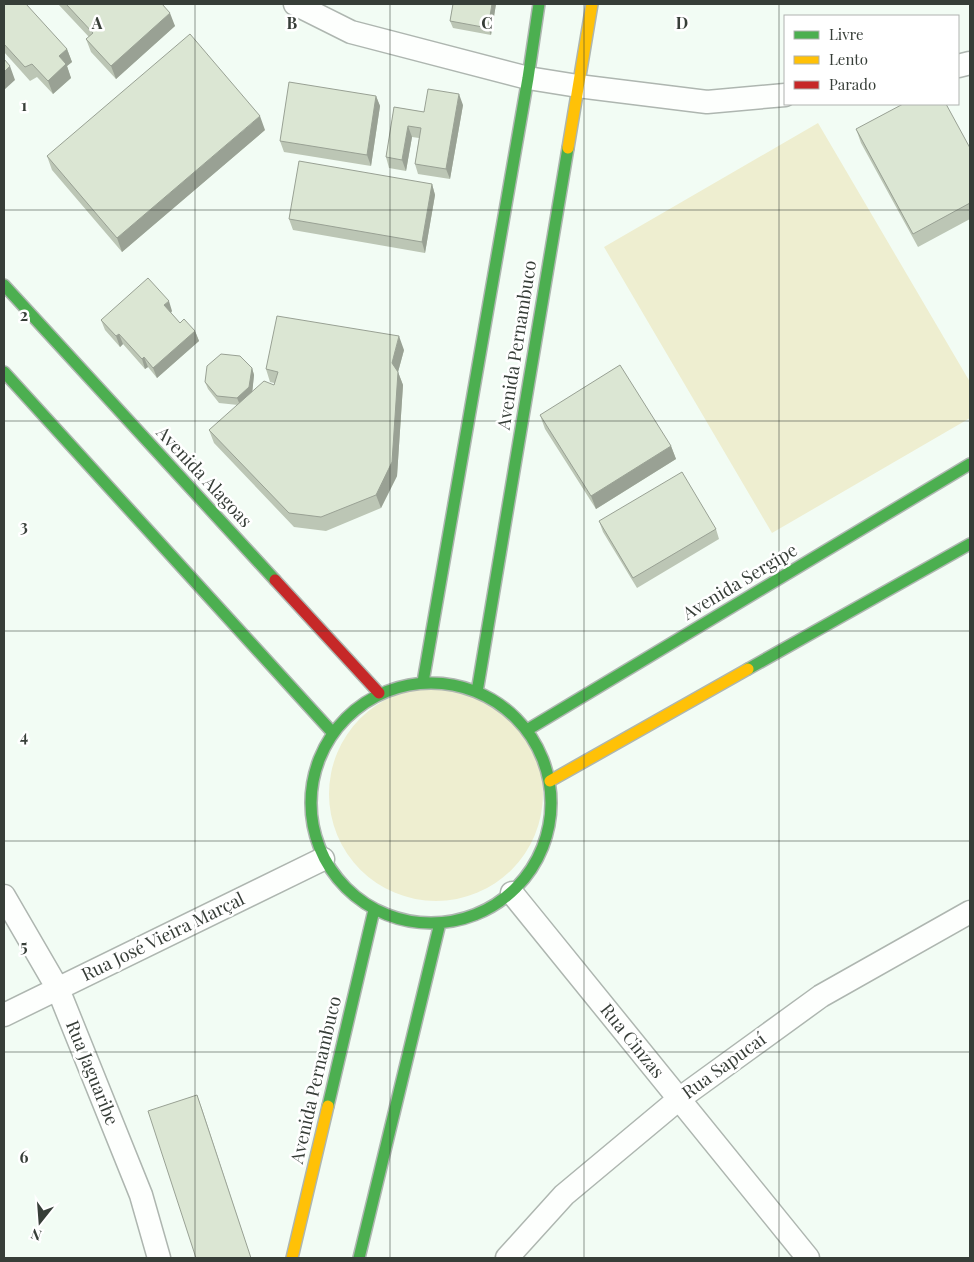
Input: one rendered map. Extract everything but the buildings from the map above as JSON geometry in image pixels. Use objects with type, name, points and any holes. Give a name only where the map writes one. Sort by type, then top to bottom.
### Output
[{"type":"street","points":[[295,4],[350,32],[528,78],[707,102],[784,95]]},
{"type":"street","name":"Avenida Pernambuco","points":[[423,682],[528,78],[539,4]]},
{"type":"street","name":"Avenida Pernambuco","points":[[477,692],[592,4]]},
{"type":"street","name":"Avenida Alagoas","points":[[4,285],[379,694]]},
{"type":"street","points":[[4,372],[332,732]]},
{"type":"street","name":"Avenida Sergipe","points":[[527,730],[970,464]]},
{"type":"street","points":[[550,782],[970,544]]},
{"type":"street","points":[[423,682],[450,684],[477,692],[504,708],[527,730],[541,754],[550,782],[551,812],[545,842],[532,869],[512,892],[491,908],[466,918],[440,923],[406,921],[374,910],[345,888],[323,859],[312,827],[310,794],[316,762],[332,732],[353,709],[379,694],[423,682]]},
{"type":"street","name":"Rua José Vieira Marçal","points":[[4,1015],[323,859]]},
{"type":"street","name":"Rua Cinzas","points":[[512,892],[808,1258]]},
{"type":"street","name":"Rua Jaguaribe","points":[[4,896],[58,989],[141,1195],[159,1258]]},
{"type":"street","name":"Avenida Pernambuco","points":[[292,1258],[374,910]]},
{"type":"street","name":"Rua Sapucaí","points":[[507,1258],[564,1195],[679,1099],[821,996],[970,912]]},
{"type":"street","points":[[358,1258],[440,923]]},
{"type":"green space","points":[[818,123],[970,382],[970,418],[772,533],[604,247]]},
{"type":"green space","points":[[436,687],[457,689],[477,695],[495,705],[512,718],[525,735],[535,753],[541,773],[543,794],[541,815],[535,835],[525,853],[512,870],[495,883],[477,893],[457,899],[436,901],[415,899],[395,893],[377,883],[360,870],[347,853],[337,835],[331,815],[329,794],[331,773],[337,753],[347,735],[360,718],[377,705],[395,695],[415,689]]},
{"type":"traffic: fast","points":[[423,682],[528,78],[539,4]]},
{"type":"traffic: fast","points":[[477,692],[568,148]]},
{"type":"traffic: fast","points":[[4,285],[275,580]]},
{"type":"traffic: fast","points":[[4,372],[332,732]]},
{"type":"traffic: fast","points":[[527,730],[970,464]]},
{"type":"traffic: fast","points":[[748,669],[970,544]]},
{"type":"traffic: fast","points":[[419,683],[443,683],[466,688],[488,697],[516,718],[531,736],[542,757],[549,780],[551,803],[549,826],[542,849],[531,870],[516,888],[488,909],[466,918],[443,923],[419,923],[396,918],[374,909],[355,896],[338,879],[325,860],[316,838],[311,815],[311,791],[316,768],[325,746],[338,727],[355,710],[374,697],[396,688],[419,683]]},
{"type":"traffic: fast","points":[[328,1106],[374,910]]},
{"type":"traffic: fast","points":[[359,1258],[440,923]]},
{"type":"traffic: slow","points":[[568,148],[592,4]]},
{"type":"traffic: slow","points":[[550,781],[748,669]]},
{"type":"traffic: slow","points":[[292,1258],[328,1106]]},
{"type":"traffic: jam","points":[[275,580],[379,693]]}]
